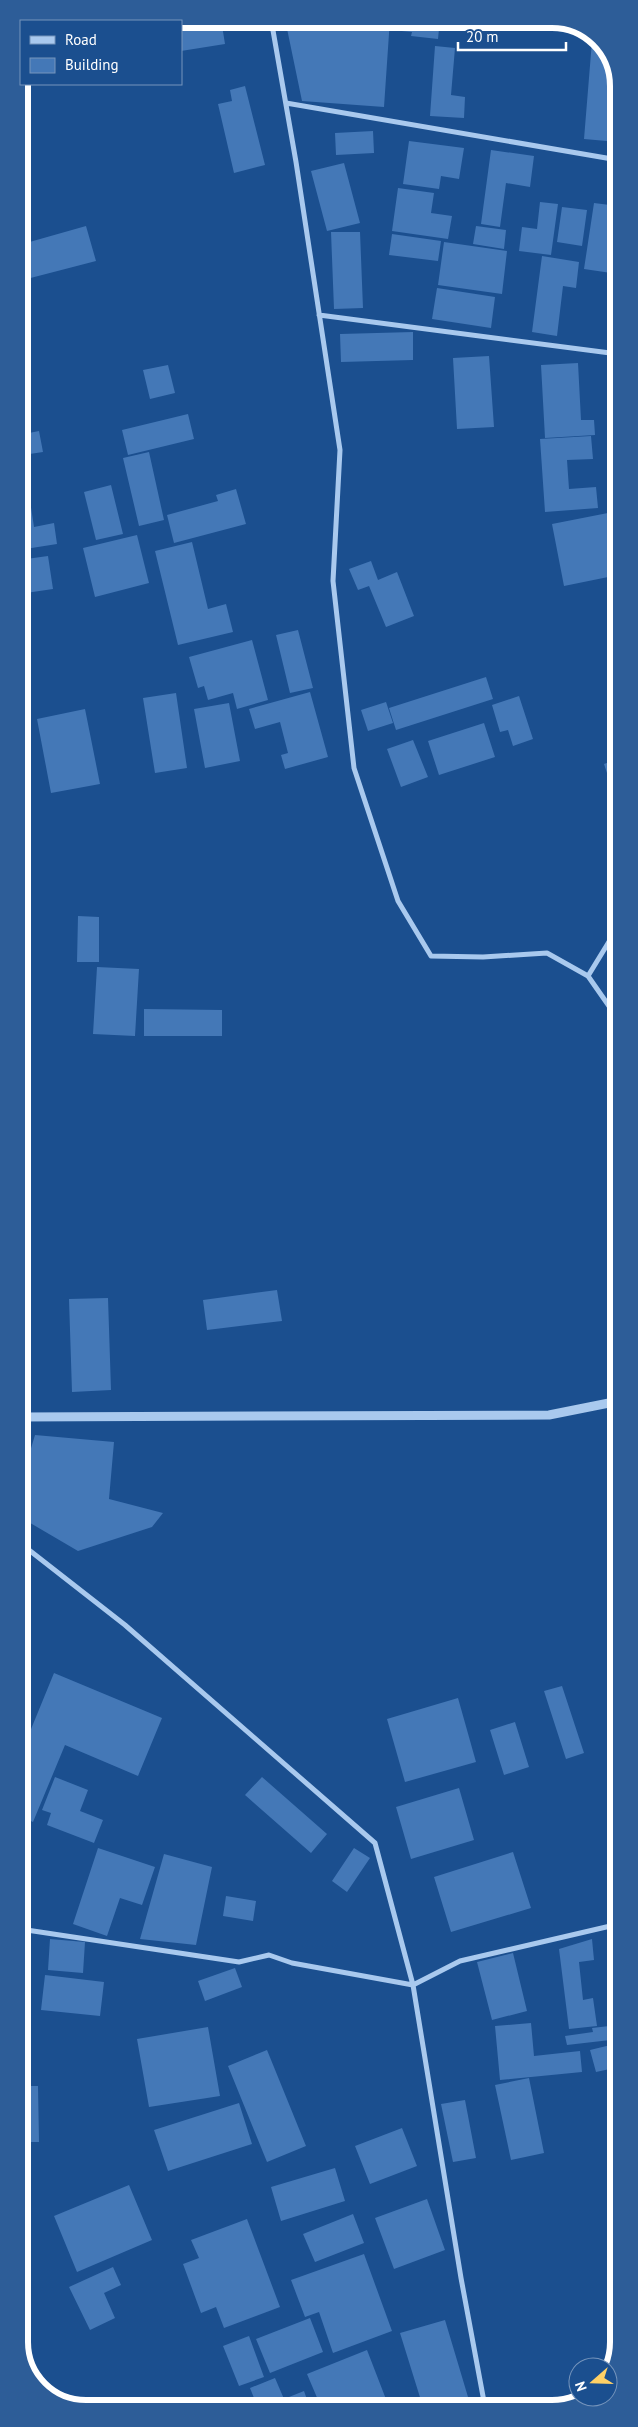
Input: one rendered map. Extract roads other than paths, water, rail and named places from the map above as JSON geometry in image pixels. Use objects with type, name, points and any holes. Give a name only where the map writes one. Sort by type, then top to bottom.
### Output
[{"type":"street","points":[[272,28],[286,103],[340,450],[333,581],[354,768],[398,901],[431,956],[483,957],[546,953],[588,976],[610,1008]]},
{"type":"street","points":[[286,103],[610,159]]},
{"type":"street","points":[[319,315],[610,353]]},
{"type":"street","points":[[588,976],[610,940]]},
{"type":"street","points":[[28,1417],[549,1416],[610,1403]]},
{"type":"street","points":[[28,1549],[126,1625],[375,1843],[413,1985],[461,2278],[484,2400]]},
{"type":"street","points":[[28,1931],[239,1962],[269,1955],[292,1963],[413,1985],[460,1961],[610,1926]]}]
